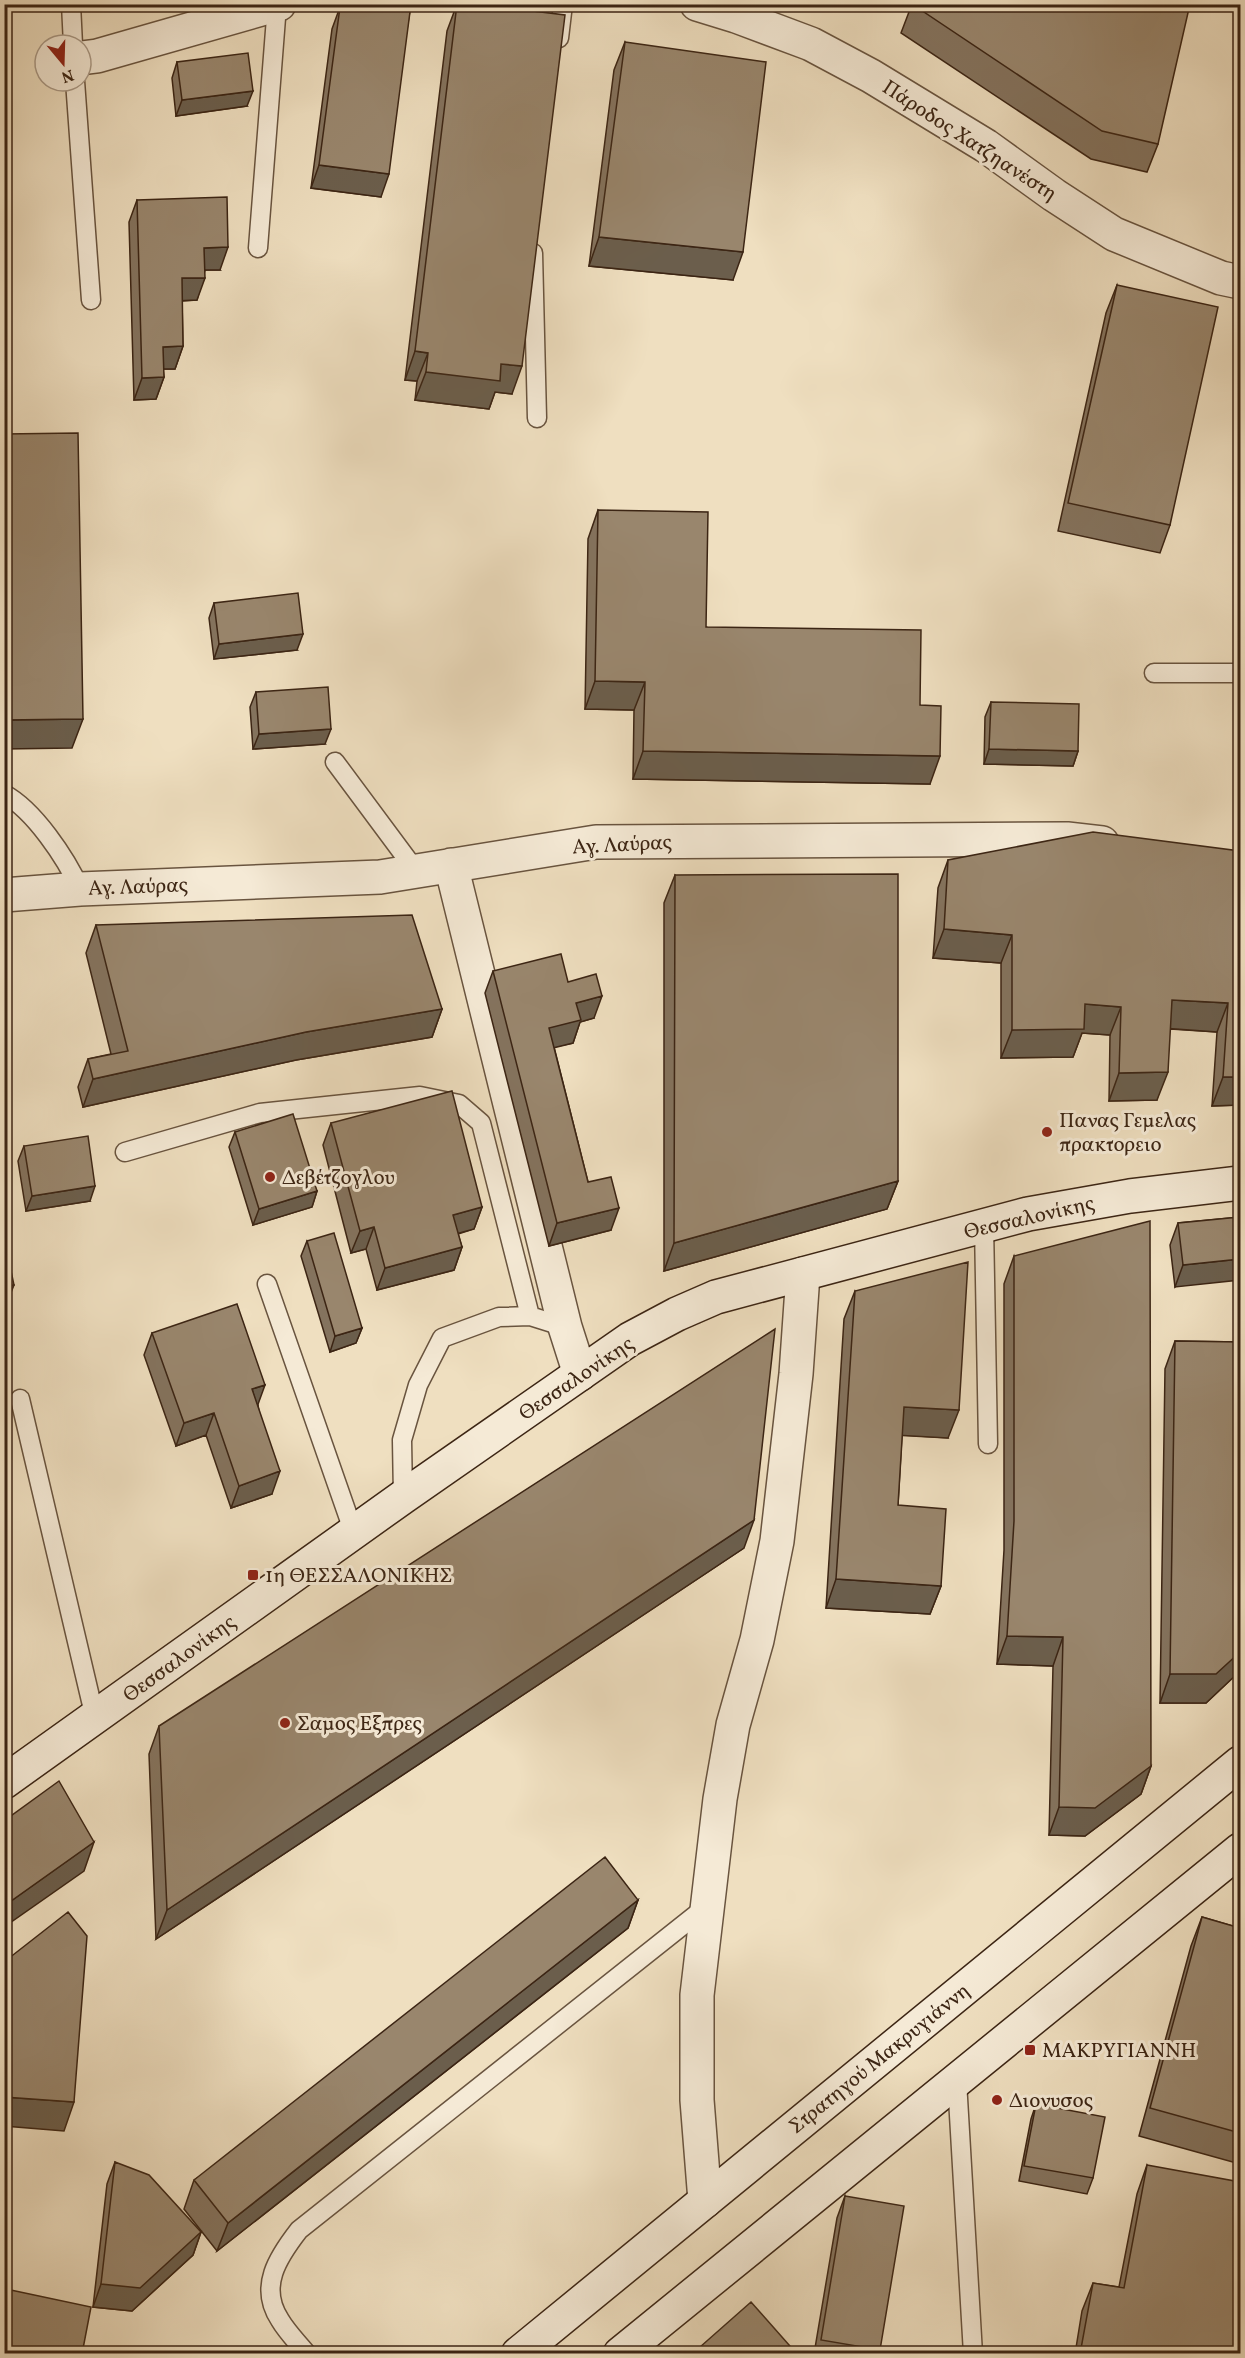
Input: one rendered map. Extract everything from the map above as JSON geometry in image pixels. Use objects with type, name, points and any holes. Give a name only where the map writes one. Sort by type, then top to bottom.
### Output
[{"type":"street","name":"Πάροδος Χατζηανέστη","points":[[697,4],[811,44],[871,76],[986,146],[1054,195],[1114,234],[1221,278],[1240,282]]},
{"type":"street","points":[[93,57],[278,5]]},
{"type":"street","name":"Αγ. Λαύρας","points":[[4,896],[80,889],[380,877],[596,842],[1067,839],[1137,847]]},
{"type":"street","points":[[451,865],[579,1374]]},
{"type":"street","name":"Θεσσαλονίκης","points":[[4,1782],[579,1374],[630,1339],[677,1314],[716,1297],[984,1226],[1079,1204],[1240,1183]]},
{"type":"street","points":[[705,2201],[697,2100],[698,1995],[707,1906],[720,1799],[733,1725],[756,1640],[777,1541],[803,1274]]},
{"type":"street","name":"Στρατηγού Μακρυγιάννη","points":[[518,2354],[1240,1763]]},
{"type":"street","points":[[620,2354],[1240,1850]]},
{"type":"lane","points":[[71,4],[72,33]]},
{"type":"lane","points":[[557,52],[563,4]]},
{"type":"lane","points":[[258,248],[278,5]]},
{"type":"lane","points":[[76,93],[91,300]]},
{"type":"lane","points":[[533,240],[537,418]]},
{"type":"lane","points":[[1154,673],[1240,674]]},
{"type":"lane","points":[[334,762],[416,871]]},
{"type":"lane","points":[[4,794],[24,807],[71,868],[80,889]]},
{"type":"lane","points":[[125,1152],[260,1113],[420,1096],[459,1104],[481,1123],[530,1316]]},
{"type":"lane","points":[[984,1226],[988,1444]]},
{"type":"lane","points":[[267,1284],[354,1533]]},
{"type":"lane","points":[[403,1497],[402,1440],[418,1385],[442,1338],[499,1317],[530,1316],[566,1327]]},
{"type":"lane","points":[[20,1399],[95,1718]]},
{"type":"lane","points":[[307,2354],[279,2319],[271,2296],[271,2274],[281,2253],[299,2230],[707,1906]]},
{"type":"lane","points":[[957,2081],[973,2354]]},
{"type":"building","points":[[372,4],[411,4],[389,174],[319,165],[340,7],[371,11]]},
{"type":"building","points":[[457,4],[477,4],[565,15],[522,366],[501,364],[500,381],[426,372],[428,353],[415,351]]},
{"type":"building","points":[[912,4],[1190,4],[1158,144],[1102,131]]},
{"type":"building","points":[[625,42],[766,62],[743,252],[599,237]]},
{"type":"building","points":[[248,53],[253,91],[182,100],[177,62]]},
{"type":"building","points":[[227,197],[228,247],[204,248],[205,278],[182,278],[183,346],[163,347],[164,377],[142,378],[137,200]]},
{"type":"building","points":[[1117,285],[1218,307],[1170,525],[1068,503]]},
{"type":"building","points":[[78,433],[83,719],[4,720],[4,434]]},
{"type":"building","points":[[598,510],[708,512],[706,627],[921,630],[920,705],[941,706],[940,756],[643,751],[645,682],[595,681]]},
{"type":"building","points":[[298,593],[303,634],[219,644],[214,603]]},
{"type":"building","points":[[328,687],[331,729],[259,734],[256,692]]},
{"type":"building","points":[[991,702],[1079,704],[1078,751],[989,749]]},
{"type":"building","points":[[1093,832],[1240,851],[1240,1077],[1223,1077],[1228,1003],[1172,1000],[1168,1072],[1119,1073],[1121,1007],[1085,1004],[1084,1029],[1012,1030],[1012,935],[944,929],[948,860]]},
{"type":"building","points":[[898,874],[898,1181],[674,1243],[675,875]]},
{"type":"building","points":[[412,915],[442,1009],[306,1032],[93,1079],[88,1059],[128,1051],[96,925]]},
{"type":"building","points":[[561,954],[568,982],[596,974],[602,996],[576,1003],[581,1020],[549,1028],[588,1182],[611,1177],[619,1208],[557,1223],[493,971]]},
{"type":"building","points":[[452,1091],[482,1207],[453,1215],[462,1247],[385,1268],[374,1227],[360,1231],[331,1123]]},
{"type":"building","name":"Δεβέτζογλου","points":[[293,1114],[317,1191],[259,1209],[235,1132]]},
{"type":"building","points":[[88,1136],[95,1186],[32,1196],[24,1146]]},
{"type":"building","points":[[1240,1217],[1240,1259],[1183,1265],[1178,1223]]},
{"type":"building","points":[[1150,1221],[1151,1766],[1095,1808],[1059,1807],[1063,1637],[1007,1636],[1014,1521],[1014,1256]]},
{"type":"building","points":[[334,1233],[362,1328],[335,1336],[307,1241]]},
{"type":"building","points":[[4,1238],[14,1285],[4,1286]]},
{"type":"building","points":[[968,1262],[959,1410],[904,1407],[898,1505],[946,1509],[941,1586],[836,1579],[855,1291]]},
{"type":"building","points":[[237,1304],[265,1385],[252,1389],[280,1471],[239,1486],[214,1413],[184,1423],[152,1333]]},
{"type":"building","points":[[775,1329],[754,1520],[167,1910],[159,1726]]},
{"type":"building","points":[[1175,1341],[1240,1342],[1240,1652],[1216,1674],[1170,1674]]},
{"type":"building","points":[[59,1781],[94,1842],[4,1906],[4,1821]]},
{"type":"building","points":[[605,1857],[638,1900],[228,2223],[194,2180]]},
{"type":"building","points":[[68,1912],[87,1936],[74,2102],[4,2097],[4,1962]]},
{"type":"building","points":[[1202,1917],[1240,1928],[1240,2133],[1150,2108]]},
{"type":"building","points":[[1036,2104],[1105,2117],[1093,2178],[1024,2166]]},
{"type":"building","points":[[115,2162],[149,2175],[201,2232],[140,2288],[101,2284]]},
{"type":"building","points":[[1147,2165],[1240,2182],[1240,2354],[1080,2354],[1093,2283],[1124,2288]]},
{"type":"building","points":[[845,2196],[904,2206],[880,2350],[821,2340]]},
{"type":"building","points":[[6,2289],[91,2307],[82,2354],[4,2354],[4,2295]]},
{"type":"building","points":[[751,2302],[797,2354],[705,2354],[700,2347]]},
{"type":"place","name":"Πανας Γεμελας πρακτορειο","points":[[1047,1132]]},
{"type":"place","name":"Δεβέτζογλου","points":[[270,1177]]},
{"type":"place","name":"1η ΘΕΣΣΑΛΟΝΙΚΗΣ","points":[[253,1575]]},
{"type":"place","name":"Σαμος Εξπρες","points":[[285,1723]]},
{"type":"place","name":"ΜΑΚΡΥΓΙΑΝΝΗ","points":[[1030,2050]]},
{"type":"place","name":"Διονυσος","points":[[997,2100]]}]
